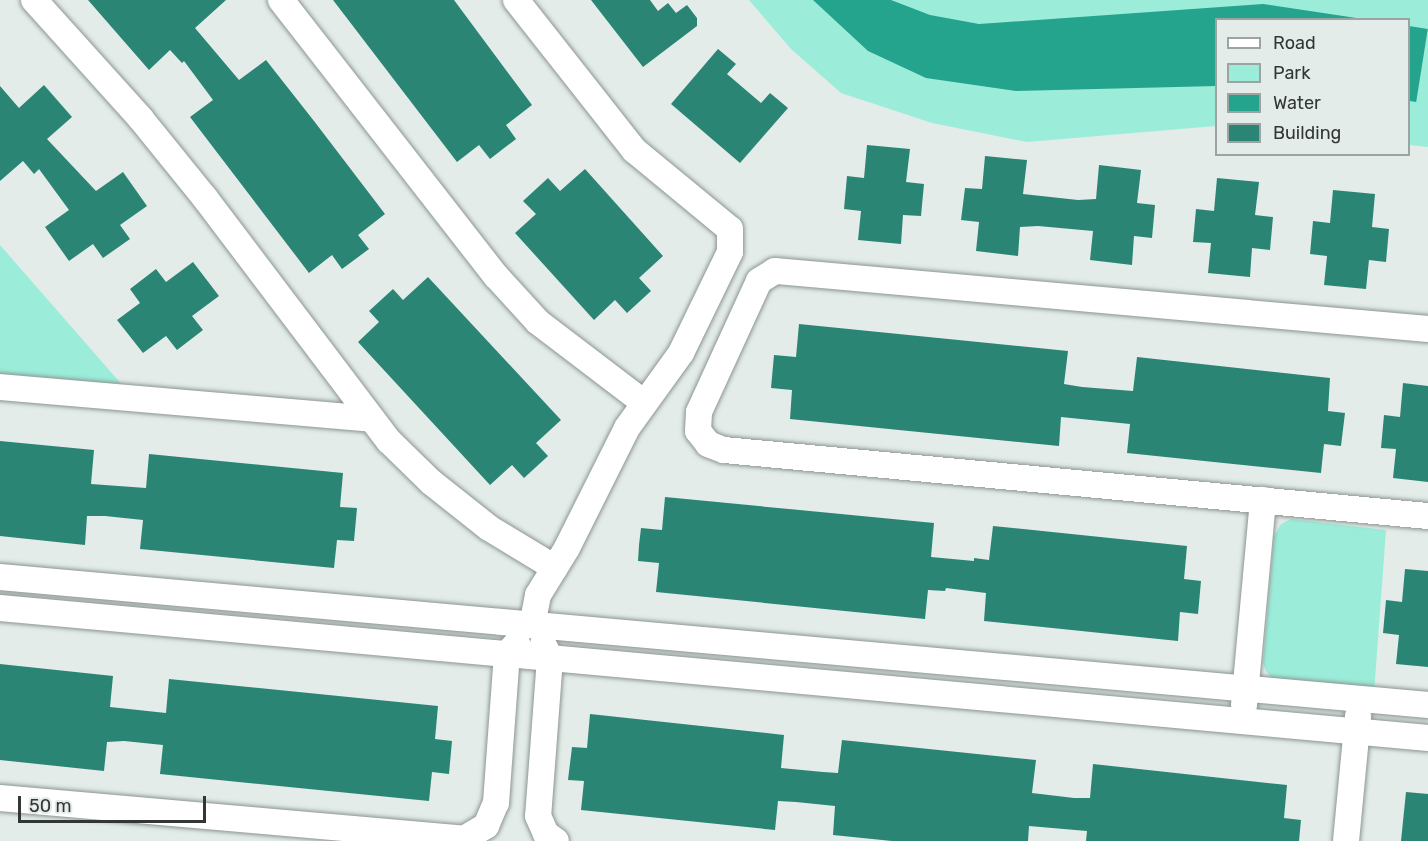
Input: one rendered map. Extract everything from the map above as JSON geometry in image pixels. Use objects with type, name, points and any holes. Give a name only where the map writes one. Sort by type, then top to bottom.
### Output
[{"type":"street","points":[[34,0],[141,119],[198,189],[371,418],[431,482],[489,528],[555,568]]},
{"type":"street","points":[[281,0],[496,276],[538,322],[643,402]]},
{"type":"street","points":[[0,798],[464,839],[486,826],[496,803],[507,654],[532,625],[538,595],[555,568],[643,402],[668,376],[681,353],[730,252],[729,229],[634,150],[516,0]]},
{"type":"street","points":[[1428,329],[775,271],[759,281],[699,412],[698,431],[708,444],[724,450],[1428,516]]},
{"type":"street","points":[[0,387],[371,418]]},
{"type":"street","points":[[1242,721],[1263,500]]},
{"type":"street","points":[[0,577],[1428,705]]},
{"type":"street","points":[[0,608],[1428,738]]},
{"type":"street","points":[[532,625],[550,658],[538,816],[546,834],[556,841]]},
{"type":"street","points":[[1346,841],[1359,699]]},
{"type":"green space","points":[[749,0],[1428,0],[1428,147],[1410,145],[1410,18],[1215,18],[1215,126],[1027,142],[932,123],[841,93],[791,49]]},
{"type":"green space","points":[[0,245],[124,387],[0,376]]},
{"type":"green space","points":[[1291,519],[1386,530],[1374,693],[1275,683],[1266,671],[1263,663],[1274,536],[1281,524]]},
{"type":"water","points":[[813,0],[891,0],[930,15],[979,24],[1263,4],[1356,18],[1215,18],[1215,86],[1016,91],[926,78],[868,51]]},
{"type":"water","points":[[1410,26],[1428,29],[1416,102],[1410,101]]},
{"type":"building","points":[[88,0],[226,0],[195,28],[239,80],[266,60],[385,214],[358,235],[369,249],[342,269],[332,255],[309,273],[190,117],[213,100],[184,61],[182,63],[170,50],[149,70]]},
{"type":"building","points":[[333,0],[454,0],[532,105],[506,125],[516,139],[490,159],[479,145],[457,162]]},
{"type":"building","points":[[591,0],[650,0],[658,11],[668,3],[676,13],[687,5],[697,18],[697,26],[643,67]]},
{"type":"building","points":[[718,49],[736,64],[727,74],[761,103],[770,93],[788,108],[740,163],[671,104]]},
{"type":"building","points":[[44,85],[72,117],[47,139],[96,191],[123,172],[147,206],[120,225],[130,239],[103,258],[93,244],[69,261],[45,227],[69,210],[39,169],[34,174],[23,161],[0,181],[0,86],[19,108]]},
{"type":"building","points":[[867,145],[910,149],[906,182],[924,184],[921,216],[903,215],[901,244],[858,240],[861,211],[844,209],[847,176],[864,178]]},
{"type":"building","points":[[985,156],[1027,160],[1023,194],[1078,200],[1096,199],[1099,165],[1141,170],[1137,203],[1155,205],[1152,238],[1134,236],[1132,265],[1090,260],[1093,231],[1038,226],[1020,227],[1018,256],[976,251],[979,222],[961,220],[965,188],[982,189]]},
{"type":"building","points":[[585,169],[663,256],[639,278],[651,291],[627,313],[615,300],[594,320],[515,233],[536,214],[523,201],[548,178],[560,191]]},
{"type":"building","points":[[1217,178],[1259,182],[1255,215],[1273,217],[1270,250],[1252,248],[1250,277],[1208,273],[1211,243],[1193,242],[1196,209],[1214,211]]},
{"type":"building","points":[[1333,190],[1375,194],[1372,227],[1389,229],[1386,262],[1369,260],[1366,289],[1324,285],[1327,256],[1310,254],[1313,221],[1330,223]]},
{"type":"building","points":[[193,262],[219,296],[192,316],[203,330],[177,350],[166,336],[143,353],[117,320],[140,303],[130,289],[156,269],[166,282]]},
{"type":"building","points":[[428,277],[561,420],[536,443],[548,456],[524,478],[512,465],[490,485],[358,342],[379,322],[369,311],[393,289],[403,300]]},
{"type":"building","points":[[799,324],[1068,351],[1064,384],[1082,387],[1133,391],[1137,357],[1330,378],[1328,411],[1345,413],[1341,446],[1324,444],[1321,473],[1127,453],[1130,424],[1061,417],[1059,446],[790,419],[792,390],[771,388],[774,355],[796,357]]},
{"type":"building","points":[[1403,383],[1428,386],[1428,482],[1393,478],[1396,449],[1381,448],[1384,415],[1400,417]]},
{"type":"building","points":[[0,441],[94,450],[91,484],[146,488],[149,454],[343,473],[340,507],[357,508],[354,541],[337,540],[334,568],[140,549],[143,520],[105,516],[87,516],[85,545],[0,536]]},
{"type":"building","points":[[665,497],[934,523],[931,557],[989,560],[993,526],[1187,546],[1184,579],[1201,581],[1198,614],[1180,612],[1178,641],[984,621],[986,593],[946,588],[945,591],[928,590],[925,619],[656,592],[659,563],[638,561],[639,545],[641,528],[662,530]]},
{"type":"building","points":[[1405,569],[1428,571],[1428,667],[1396,664],[1399,635],[1383,633],[1386,600],[1402,602]]},
{"type":"building","points":[[0,664],[113,676],[110,707],[166,713],[169,679],[438,706],[435,739],[452,741],[449,774],[432,772],[429,801],[160,774],[163,745],[124,741],[107,742],[104,771],[0,760]]},
{"type":"building","points":[[590,714],[784,735],[781,768],[838,773],[842,740],[1036,760],[1032,793],[1074,798],[1090,798],[1093,764],[1287,785],[1284,818],[1301,820],[1299,841],[1086,841],[1087,831],[1029,826],[1028,841],[892,841],[833,835],[835,806],[796,802],[778,801],[775,830],[581,810],[584,781],[568,780],[572,747],[587,748]]},
{"type":"building","points":[[1406,792],[1428,794],[1428,841],[1401,841]]}]
